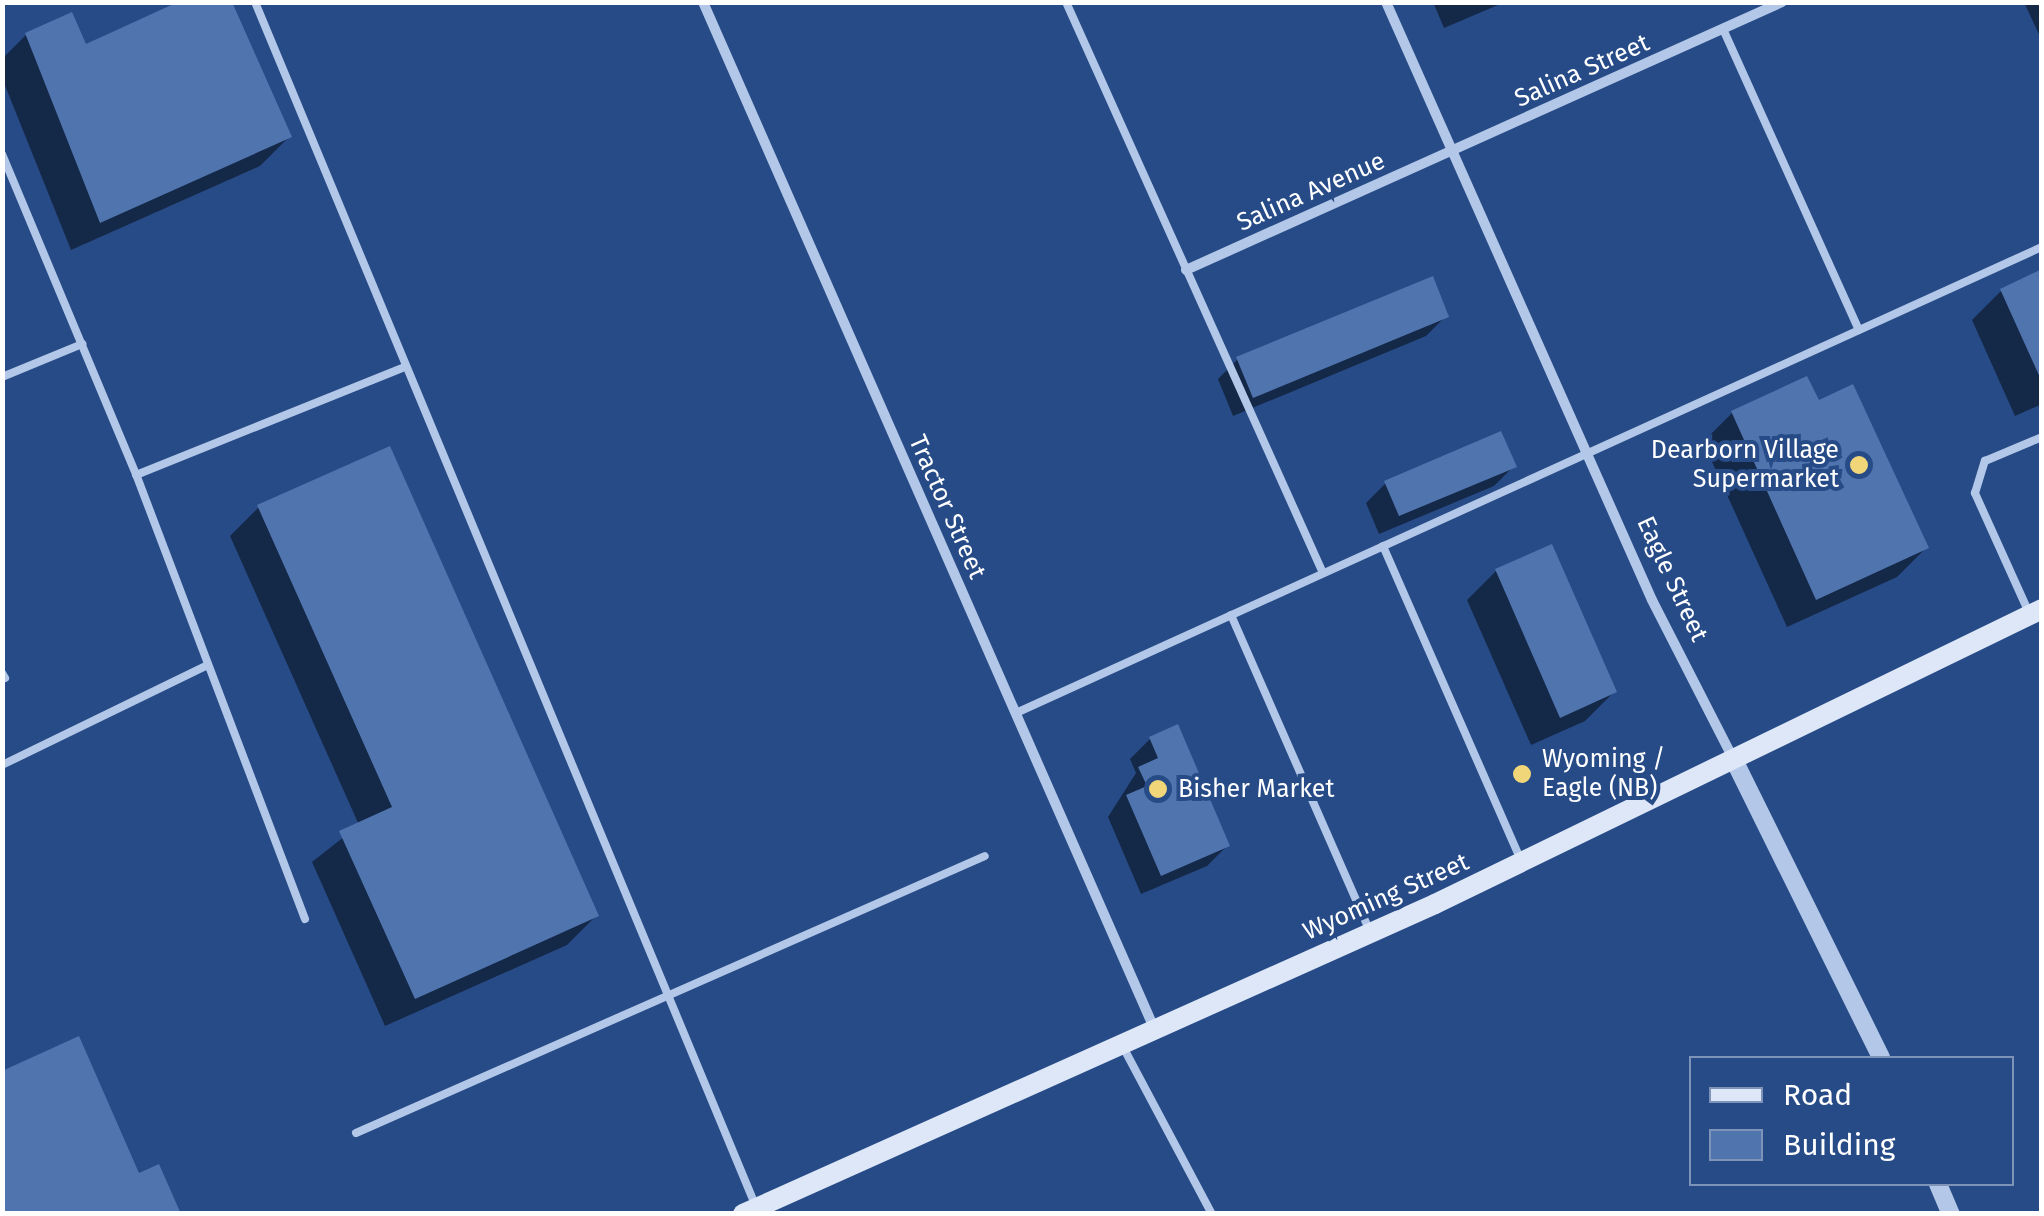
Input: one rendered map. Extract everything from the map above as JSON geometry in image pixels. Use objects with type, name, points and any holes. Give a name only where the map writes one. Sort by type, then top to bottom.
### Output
[{"type":"main road","name":"Wyoming Street","points":[[749,1210],[1522,862],[2036,612]]},
{"type":"street","name":"Tractor Street","points":[[704,2],[1154,1028]]},
{"type":"street","name":"Eagle Street","points":[[1386,2],[1586,453],[1879,1056]]},
{"type":"street","name":"Salina Street","points":[[1452,150],[1782,2]]},
{"type":"street","name":"Salina Avenue","points":[[1186,270],[1452,150]]},
{"type":"street","points":[[1939,1186],[1951,1214]]},
{"type":"lane","points":[[255,2],[670,998],[749,1210]]},
{"type":"lane","points":[[1066,2],[1323,573]]},
{"type":"lane","points":[[1724,29],[1859,330]]},
{"type":"lane","points":[[2,154],[136,475],[304,919]]},
{"type":"lane","points":[[1016,712],[2042,248]]},
{"type":"lane","points":[[2,377],[82,344]]},
{"type":"lane","points":[[136,475],[404,367]]},
{"type":"lane","points":[[2036,612],[1975,493],[1985,461],[2042,437]]},
{"type":"lane","points":[[1383,546],[1522,862]]},
{"type":"lane","points":[[1230,614],[1370,931]]},
{"type":"lane","points":[[2,765],[208,665]]},
{"type":"lane","points":[[356,1133],[670,998],[984,856]]},
{"type":"lane","points":[[1120,1043],[1212,1214]]},
{"type":"building","points":[[178,2],[232,2],[292,137],[100,223],[25,33],[72,12],[86,44]]},
{"type":"building","points":[[2042,269],[2042,382],[2000,289]]},
{"type":"building","points":[[1433,276],[1449,317],[1253,398],[1236,357]]},
{"type":"building","points":[[1807,376],[1819,400],[1853,384],[1929,548],[1816,600],[1731,411]]},
{"type":"building","points":[[1501,431],[1517,467],[1399,516],[1384,481]]},
{"type":"building","points":[[390,446],[599,916],[415,999],[339,831],[392,807],[257,505]]},
{"type":"building","points":[[1552,544],[1617,692],[1560,718],[1495,569]]},
{"type":"building","points":[[1178,724],[1230,846],[1161,876],[1126,795],[1147,786],[1138,767],[1158,758],[1149,737]]},
{"type":"building","points":[[79,1036],[139,1173],[159,1164],[181,1214],[2,1214],[2,1071]]},
{"type":"place","name":"Dearborn Village Supermarket","points":[[1859,465]]},
{"type":"place","name":"Wyoming / Eagle (NB)","points":[[1522,774]]},
{"type":"place","name":"Bisher Market","points":[[1158,789]]}]
